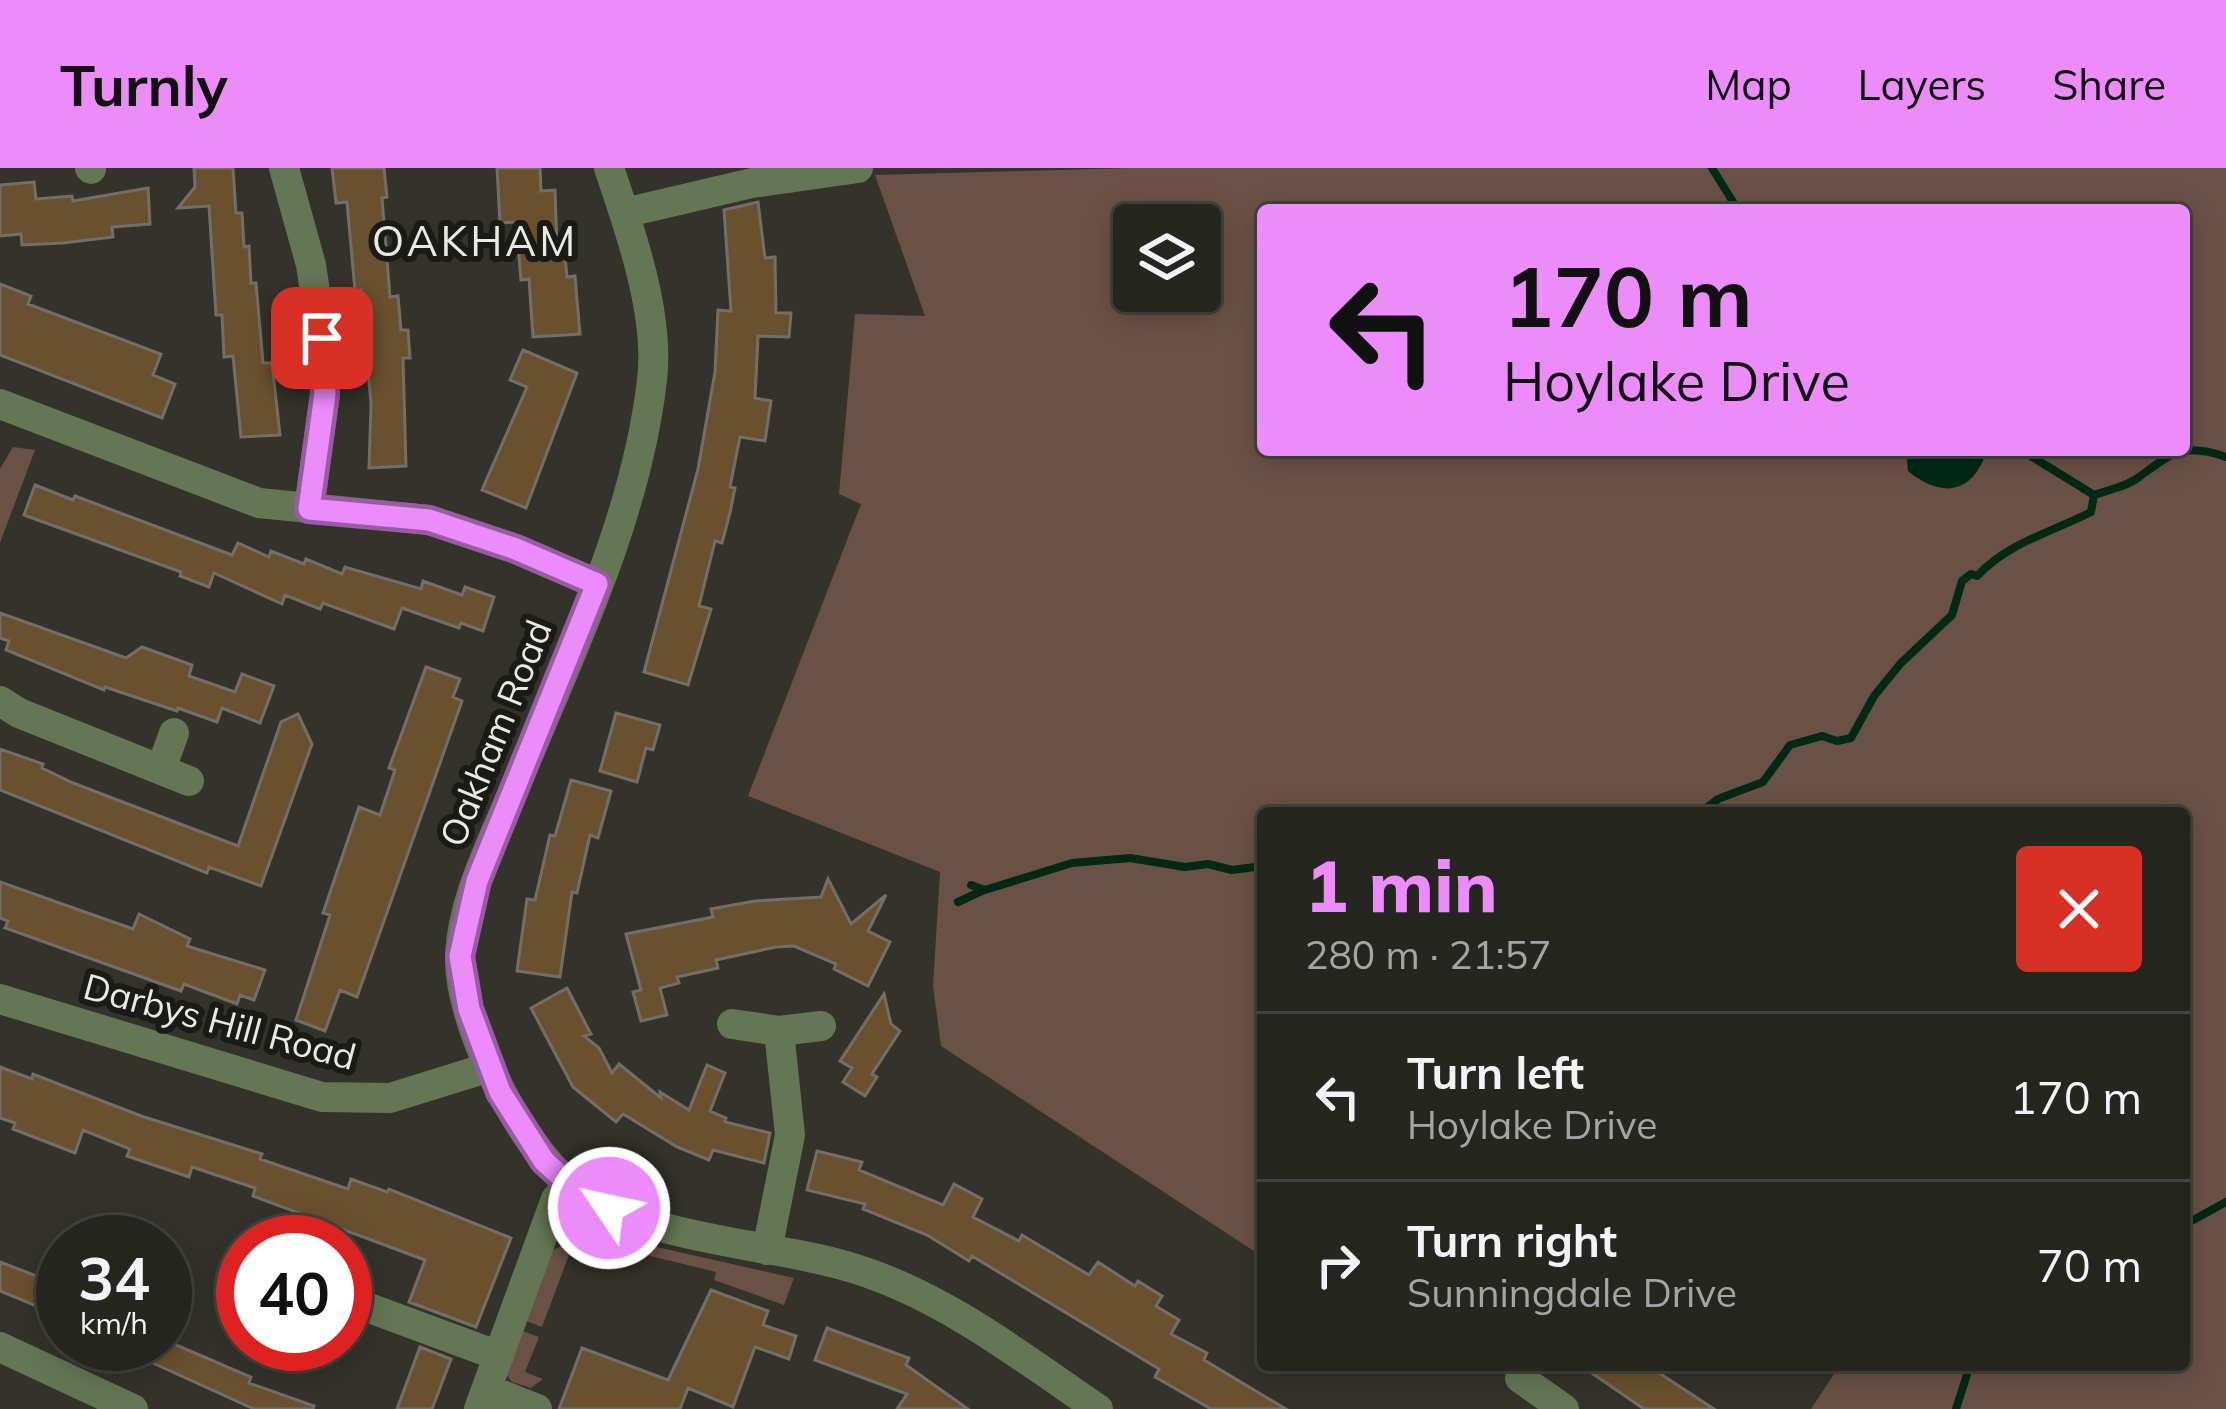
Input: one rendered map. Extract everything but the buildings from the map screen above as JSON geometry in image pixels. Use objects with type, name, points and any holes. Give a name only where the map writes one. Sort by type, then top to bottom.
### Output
[{"type":"street","points":[[284,168],[311,265],[322,338],[325,394],[309,509]]},
{"type":"street","name":"Oakham Road","points":[[609,168],[642,275],[653,374],[629,491],[597,584],[477,881],[463,934],[463,984],[490,1067],[500,1092],[544,1161],[568,1183],[609,1208],[670,1228],[894,1282],[989,1336],[1098,1409]]},
{"type":"street","points":[[624,213],[752,183],[858,168]]},
{"type":"street","points":[[2,411],[259,502],[429,520],[516,549],[597,584]]},
{"type":"street","points":[[0,701],[175,775],[174,734]]},
{"type":"street","name":"Darbys Hill Road","points":[[0,999],[322,1096],[390,1098],[490,1067]]},
{"type":"street","points":[[732,1024],[779,1031],[820,1026]]},
{"type":"street","points":[[767,1250],[790,1135],[779,1031]]},
{"type":"street","points":[[537,1409],[483,1399],[556,1199],[568,1183]]},
{"type":"street","points":[[372,1309],[500,1356]]},
{"type":"street","points":[[0,1347],[134,1409]]},
{"type":"street","points":[[1520,1378],[1562,1409]]},
{"type":"shaded area","points":[[1130,168],[2226,168],[2226,1409],[1811,1409],[1836,1371],[2190,1371],[2190,807],[1257,807],[1257,1253],[941,1046],[933,986],[940,872],[748,796],[861,504],[839,494],[855,314],[925,316],[875,175]]},
{"type":"shaded area","points":[[13,447],[35,450],[0,543],[0,469]]},
{"type":"shaded area","points":[[1907,456],[1985,456],[1974,476],[1955,488],[1933,486],[1908,471]]},
{"type":"shaded area","points":[[586,1231],[794,1278],[784,1305],[714,1280],[716,1272],[589,1241],[569,1255],[542,1327],[521,1319],[552,1251]]},
{"type":"shaded area","points":[[517,1329],[539,1337],[525,1372],[543,1379],[531,1388],[512,1382],[503,1371]]},
{"type":"waterway","points":[[1712,168],[1734,204]]},
{"type":"waterway","points":[[2190,450],[2226,457]]},
{"type":"waterway","points":[[2031,456],[2094,495]]},
{"type":"waterway","points":[[1708,807],[1763,782],[1790,745],[1822,736],[1837,741],[1851,738],[1874,696],[1901,663],[1952,615],[1962,581],[1971,574],[1977,576],[2016,546],[2091,512],[2094,495],[2128,483],[2170,456]]},
{"type":"waterway","points":[[971,885],[985,890],[1072,863],[1130,858],[1185,867],[1257,867]]},
{"type":"waterway","points":[[958,902],[984,890]]},
{"type":"waterway","points":[[2190,1222],[2226,1202]]},
{"type":"waterway","points":[[1956,1409],[1968,1371]]},
{"type":"district","name":"OAKHAM","points":[[475,240]]},
{"type":"route","points":[[322,338],[325,394],[309,509],[429,520],[516,549],[597,584],[477,881],[460,956],[469,1009],[500,1092],[544,1161],[568,1183],[609,1208]]}]
